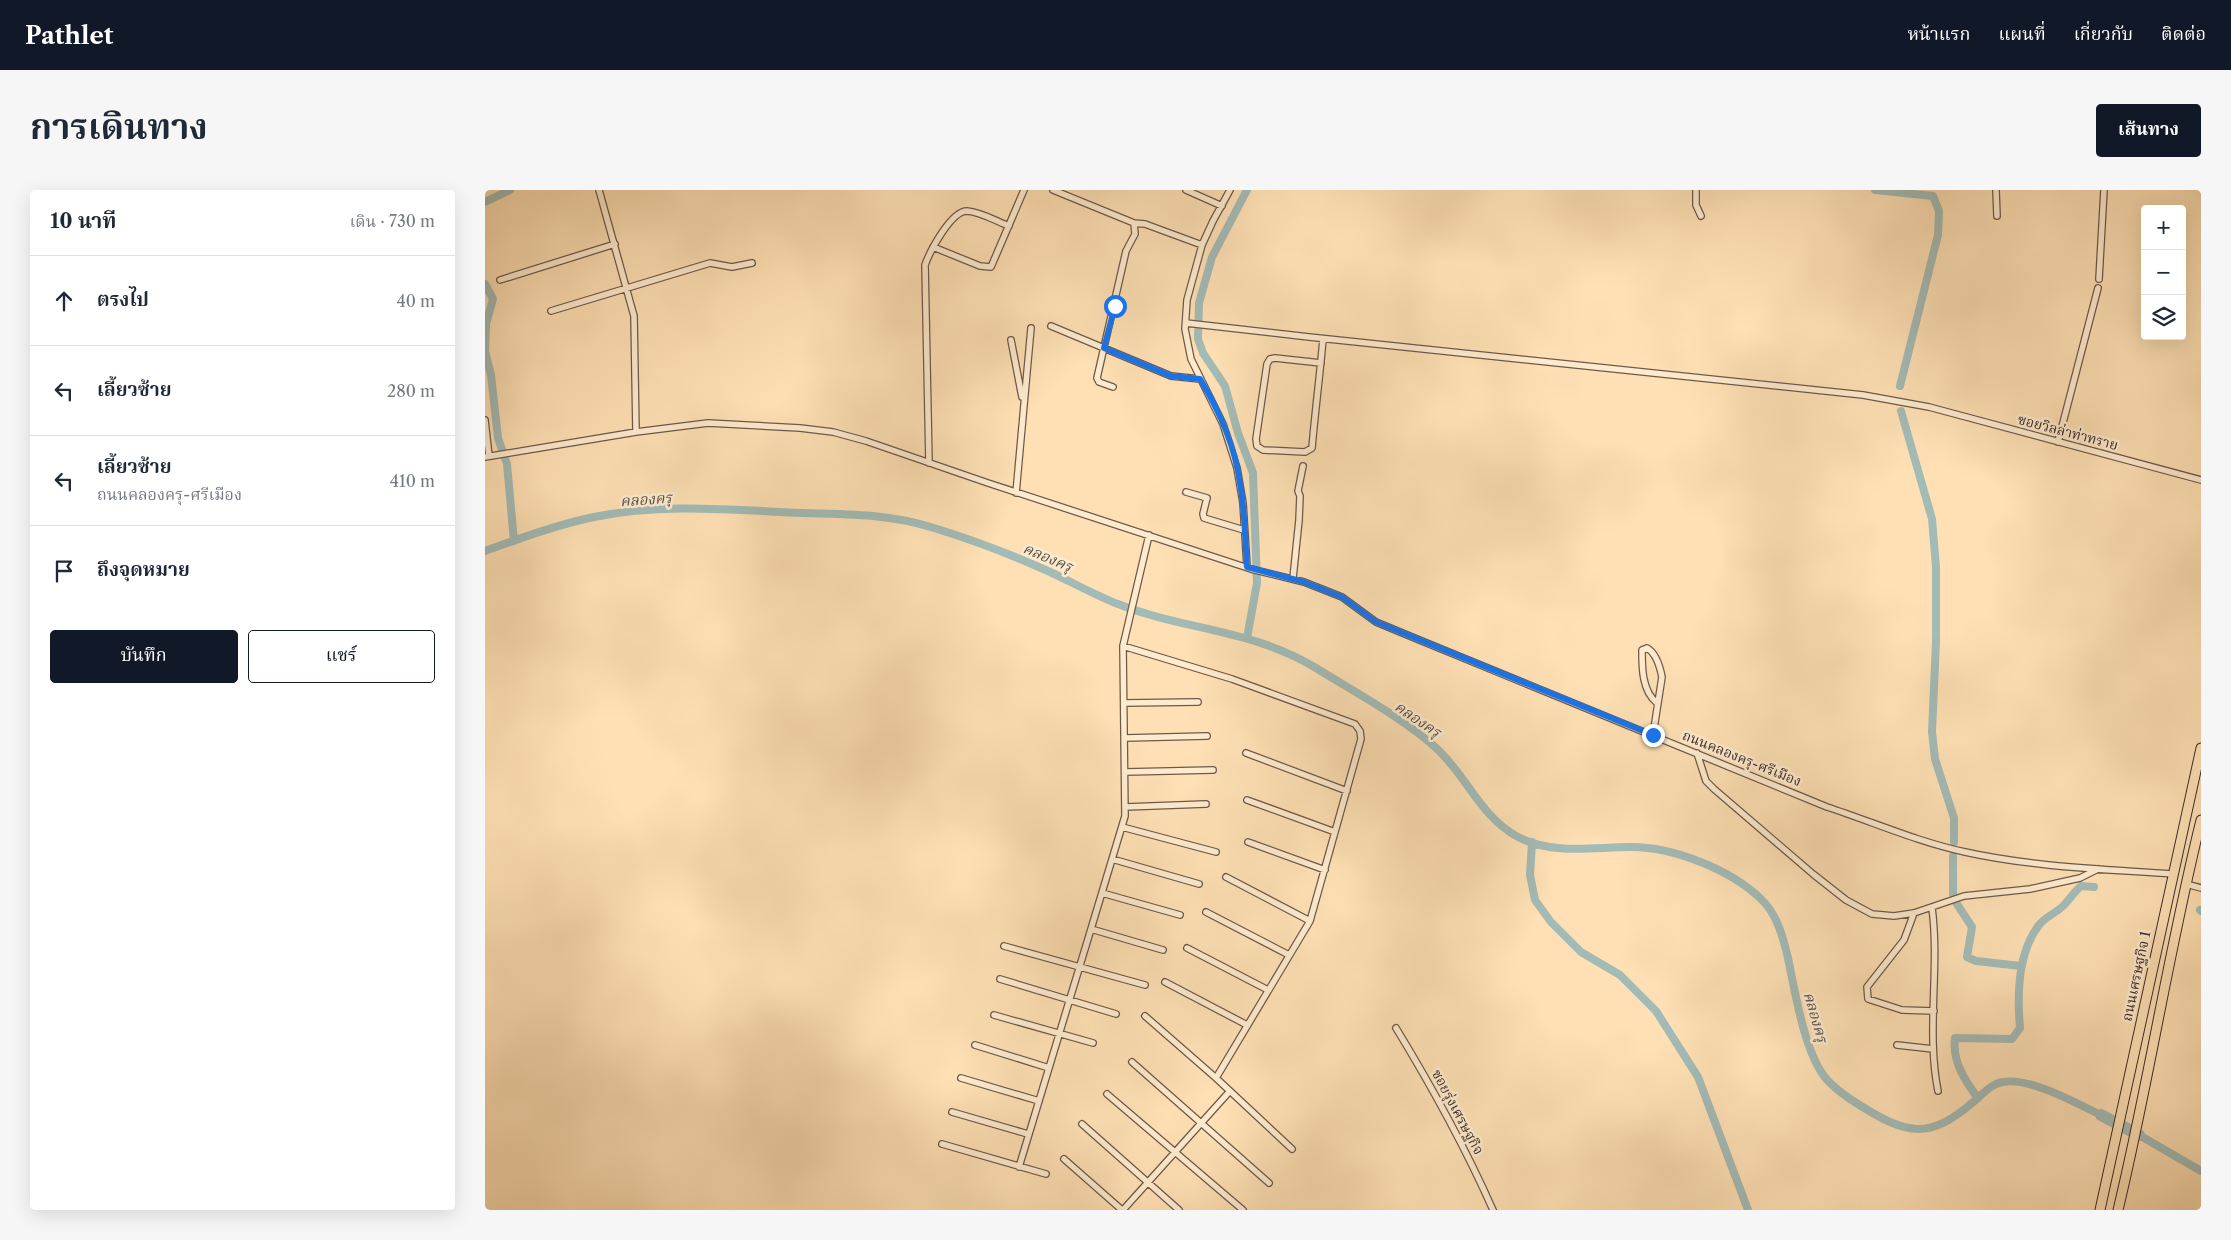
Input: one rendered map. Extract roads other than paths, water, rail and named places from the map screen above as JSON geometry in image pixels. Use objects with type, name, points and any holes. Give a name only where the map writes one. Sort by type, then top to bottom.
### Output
[{"type":"main road","name":"ถนนเศรษฐกิจ 1","points":[[2100,1210],[2201,748]]},
{"type":"main road","points":[[2118,1210],[2134,1143],[2186,884],[2201,820]]},
{"type":"street","points":[[599,190],[634,316],[636,432]]},
{"type":"street","points":[[933,247],[989,268],[994,262],[1024,190]]},
{"type":"street","points":[[1054,190],[1134,223],[1145,224],[1202,245]]},
{"type":"street","points":[[1186,190],[1222,206]]},
{"type":"street","points":[[1230,190],[1202,245],[1188,293],[1187,346],[1200,379],[1223,424],[1237,468],[1242,496],[1249,568]]},
{"type":"street","points":[[1696,190],[1696,206],[1701,216]]},
{"type":"street","points":[[1996,190],[1997,216]]},
{"type":"street","points":[[2099,278],[2104,190]]},
{"type":"street","points":[[929,463],[923,273],[933,247],[952,219],[966,211],[1009,226]]},
{"type":"street","points":[[1113,386],[1097,380],[1126,251],[1135,234],[1134,223]]},
{"type":"street","points":[[500,280],[615,244]]},
{"type":"street","points":[[551,311],[710,263],[732,267],[752,263]]},
{"type":"street","points":[[2058,442],[2098,288]]},
{"type":"street","name":"ซอยวิลล่าท่าทราย","points":[[1188,323],[1323,339],[1863,395],[1929,407],[2201,480]]},
{"type":"street","points":[[1051,326],[1171,376],[1200,379]]},
{"type":"street","points":[[1016,492],[1031,328]]},
{"type":"street","points":[[1321,363],[1270,359],[1267,364],[1256,439],[1257,446],[1263,450],[1305,452],[1312,448],[1321,363],[1323,339]]},
{"type":"street","points":[[1011,340],[1024,402]]},
{"type":"street","points":[[485,420],[487,457]]},
{"type":"street","name":"ถนนคลองครุ-ศรีเมือง","points":[[487,457],[636,432],[708,423],[813,429],[849,436],[1249,568],[1293,578],[1342,597],[1385,625],[1697,754],[1827,807],[1943,846],[1982,856],[2041,864],[2172,874]]},
{"type":"street","points":[[1293,578],[1299,520],[1300,496],[1298,491],[1303,466]]},
{"type":"street","points":[[1186,492],[1207,498],[1203,514],[1204,518],[1244,530]]},
{"type":"street","points":[[1019,1167],[1121,828],[1125,807],[1123,646],[1134,592],[1149,535]]},
{"type":"street","points":[[1123,646],[1232,680],[1355,724],[1360,731],[1361,739],[1310,921],[1216,1078]]},
{"type":"street","points":[[1653,735],[1661,677],[1660,667],[1651,650],[1647,648],[1642,650],[1645,685],[1651,698],[1657,703]]},
{"type":"street","points":[[1124,703],[1198,702]]},
{"type":"street","points":[[1125,738],[1207,736]]},
{"type":"street","points":[[1246,753],[1347,790]]},
{"type":"street","points":[[1697,754],[1706,782],[1713,789],[1846,900],[1872,914],[1894,916],[1914,913],[1964,896],[2029,889],[2080,878],[2098,869]]},
{"type":"street","points":[[1125,772],[1213,770]]},
{"type":"street","points":[[1247,800],[1335,832]]},
{"type":"street","points":[[1125,807],[1206,804]]},
{"type":"street","points":[[1121,828],[1216,852]]},
{"type":"street","points":[[1248,842],[1325,870]]},
{"type":"street","points":[[1112,859],[1199,884]]},
{"type":"street","points":[[1226,878],[1310,921]]},
{"type":"street","points":[[2186,884],[2201,888]]},
{"type":"street","points":[[1102,893],[1180,915]]},
{"type":"street","points":[[1932,908],[1935,936],[1933,1049],[1938,1091]]},
{"type":"street","points":[[1206,912],[1289,955]]},
{"type":"street","points":[[1914,913],[1904,940],[1867,987],[1866,994],[1868,999],[1902,1010],[1934,1012]]},
{"type":"street","points":[[1091,928],[1163,950]]},
{"type":"street","points":[[1004,946],[1145,985]]},
{"type":"street","points":[[1187,948],[1268,990]]},
{"type":"street","points":[[1000,979],[1116,1014]]},
{"type":"street","points":[[1165,982],[1247,1025]]},
{"type":"street","points":[[994,1014],[1093,1043]]},
{"type":"street","points":[[1145,1016],[1216,1078],[1292,1149]]},
{"type":"street","name":"ซอยรุ่งเศรษฐกิจ","points":[[1396,1028],[1423,1072],[1473,1166],[1493,1210]]},
{"type":"street","points":[[975,1045],[1049,1068]]},
{"type":"street","points":[[1897,1045],[1933,1049]]},
{"type":"street","points":[[1132,1062],[1269,1183]]},
{"type":"street","points":[[961,1078],[1039,1100]]},
{"type":"street","points":[[1064,1158],[1123,1210],[1230,1091]]},
{"type":"street","points":[[1107,1094],[1243,1210]]},
{"type":"street","points":[[952,1112],[1028,1134]]},
{"type":"street","points":[[1081,1124],[1179,1210]]},
{"type":"street","points":[[942,1144],[1045,1174]]},
{"type":"waterway","points":[[485,202],[510,190]]},
{"type":"waterway","points":[[1247,190],[1212,257],[1199,303],[1198,339],[1203,353],[1225,386],[1238,433],[1253,473],[1257,583],[1247,638]]},
{"type":"waterway","points":[[1875,190],[1933,196],[1939,211],[1938,235],[1900,386]]},
{"type":"waterway","points":[[485,284],[493,299],[486,324],[485,351],[491,375],[498,438],[507,464],[514,541]]},
{"type":"waterway","points":[[1901,411],[1932,519],[1936,567],[1936,642],[1932,732],[1935,759],[1954,818],[1954,842]]},
{"type":"waterway","name":"คลองครุ","points":[[485,551],[580,520],[645,510],[672,509],[724,509],[885,517],[918,523],[988,546],[1051,572],[1099,596],[1143,613],[1244,638],[1293,655],[1377,705],[1422,736],[1446,758],[1493,818],[1518,837],[1531,843],[1573,849],[1631,847],[1665,851],[1700,862],[1734,878],[1761,899],[1775,919],[1786,950],[1806,1036],[1817,1065],[1824,1076],[1836,1089],[1851,1100],[1891,1123],[1917,1129],[1930,1128],[1957,1115],[1994,1085],[2014,1081],[2053,1092],[2101,1115]]},
{"type":"waterway","name":"คลองครุ","points":[[1532,842],[1530,875],[1535,900],[1551,922],[1581,952],[1620,975],[1656,1011],[1698,1077],[1748,1210]]},
{"type":"waterway","points":[[1953,856],[1953,894]]},
{"type":"waterway","points":[[1978,1098],[1960,1070],[1955,1055],[1955,1038],[2012,1039],[2020,1028],[2019,988],[2023,961],[2032,936],[2041,922],[2063,906],[2081,886],[2094,887]]},
{"type":"waterway","points":[[1955,901],[1972,927],[1967,957],[1976,961],[2021,966]]},
{"type":"waterway","points":[[2101,1115],[2139,1135]]},
{"type":"waterway","name":"คลองครุ","points":[[2139,1135],[2201,1171]]}]
